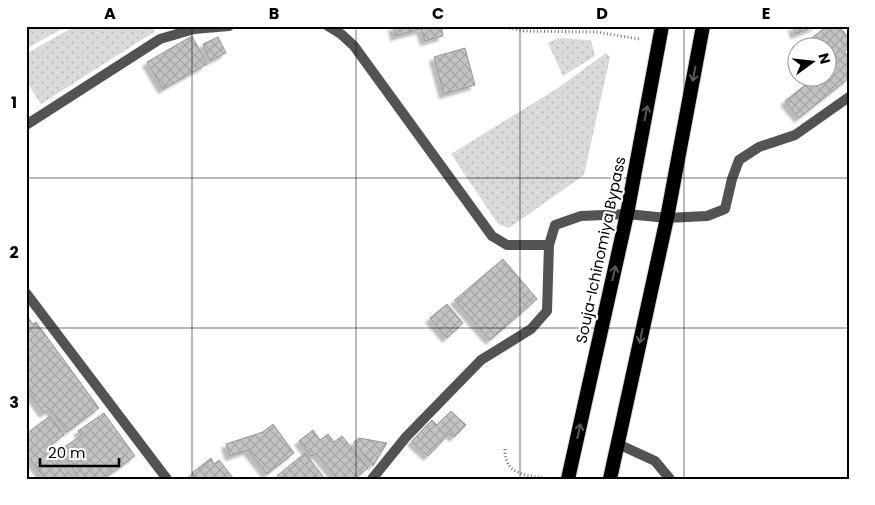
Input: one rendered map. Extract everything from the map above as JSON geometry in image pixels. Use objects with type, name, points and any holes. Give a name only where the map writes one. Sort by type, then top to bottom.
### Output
[{"type":"highway","name":"Souja-Ichinomiya Bypass","points":[[568,479],[627,214],[662,26]]},
{"type":"highway","points":[[610,479],[667,218],[703,26]]},
{"type":"street","points":[[26,125],[160,39],[194,29],[229,26]]},
{"type":"street","points":[[328,26],[341,34],[354,46],[492,236],[507,245],[549,245]]},
{"type":"street","points":[[372,479],[406,438],[481,360],[531,329],[547,311],[549,245],[555,224],[582,216],[627,214],[667,218],[707,216],[725,209],[732,179],[739,160],[758,147],[795,135],[849,97]]},
{"type":"street","points":[[26,293],[167,479]]},
{"type":"street","points":[[618,444],[655,460],[670,479]]},
{"type":"path","points":[[499,26],[524,31],[596,32],[659,42]]},
{"type":"path","points":[[505,449],[507,464],[512,469],[521,474],[550,479]]},
{"type":"shaded area","points":[[26,26],[67,26],[26,49]]},
{"type":"shaded area","points":[[75,26],[156,26],[154,32],[41,104],[26,81],[26,54]]},
{"type":"shaded area","points":[[558,38],[591,40],[595,56],[563,76],[548,43]]},
{"type":"shaded area","points":[[606,53],[610,57],[584,175],[509,228],[498,224],[451,154],[558,88]]},
{"type":"building","points":[[393,26],[441,26],[443,36],[425,41],[421,29],[395,36]]},
{"type":"building","points":[[793,26],[817,26],[795,34]]},
{"type":"building","points":[[827,26],[839,26],[849,38],[849,48],[844,51],[849,57],[849,78],[838,87],[838,38],[812,38]]},
{"type":"building","points":[[192,36],[207,64],[163,89],[147,62]]},
{"type":"building","points":[[218,37],[226,53],[210,61],[203,44]]},
{"type":"building","points":[[465,48],[475,85],[444,94],[434,57]]},
{"type":"building","points":[[801,88],[836,88],[799,118],[785,101]]},
{"type":"building","points":[[503,259],[537,299],[490,340],[455,300]]},
{"type":"building","points":[[447,304],[463,323],[447,338],[430,318]]},
{"type":"building","points":[[26,315],[33,324],[36,322],[99,408],[67,432],[50,409],[44,413],[26,388],[26,359],[30,357],[26,352]]},
{"type":"building","points":[[451,411],[466,425],[454,437],[450,433],[428,456],[412,441],[432,420],[437,425]]},
{"type":"building","points":[[104,413],[135,456],[103,479],[80,479],[60,450],[82,435],[78,431]]},
{"type":"building","points":[[50,416],[64,435],[49,446],[73,479],[45,479],[26,453],[26,434]]},
{"type":"building","points":[[273,424],[294,453],[267,474],[248,450],[230,456],[226,444],[263,432]]},
{"type":"building","points":[[313,430],[320,440],[328,434],[334,442],[342,436],[368,468],[354,479],[333,479],[336,477],[317,454],[311,456],[299,441]]},
{"type":"building","points":[[359,438],[387,443],[373,466],[354,442]]},
{"type":"building","points":[[305,453],[325,479],[279,479],[277,476]]},
{"type":"building","points":[[211,458],[214,464],[219,460],[234,479],[196,479],[192,473]]}]
